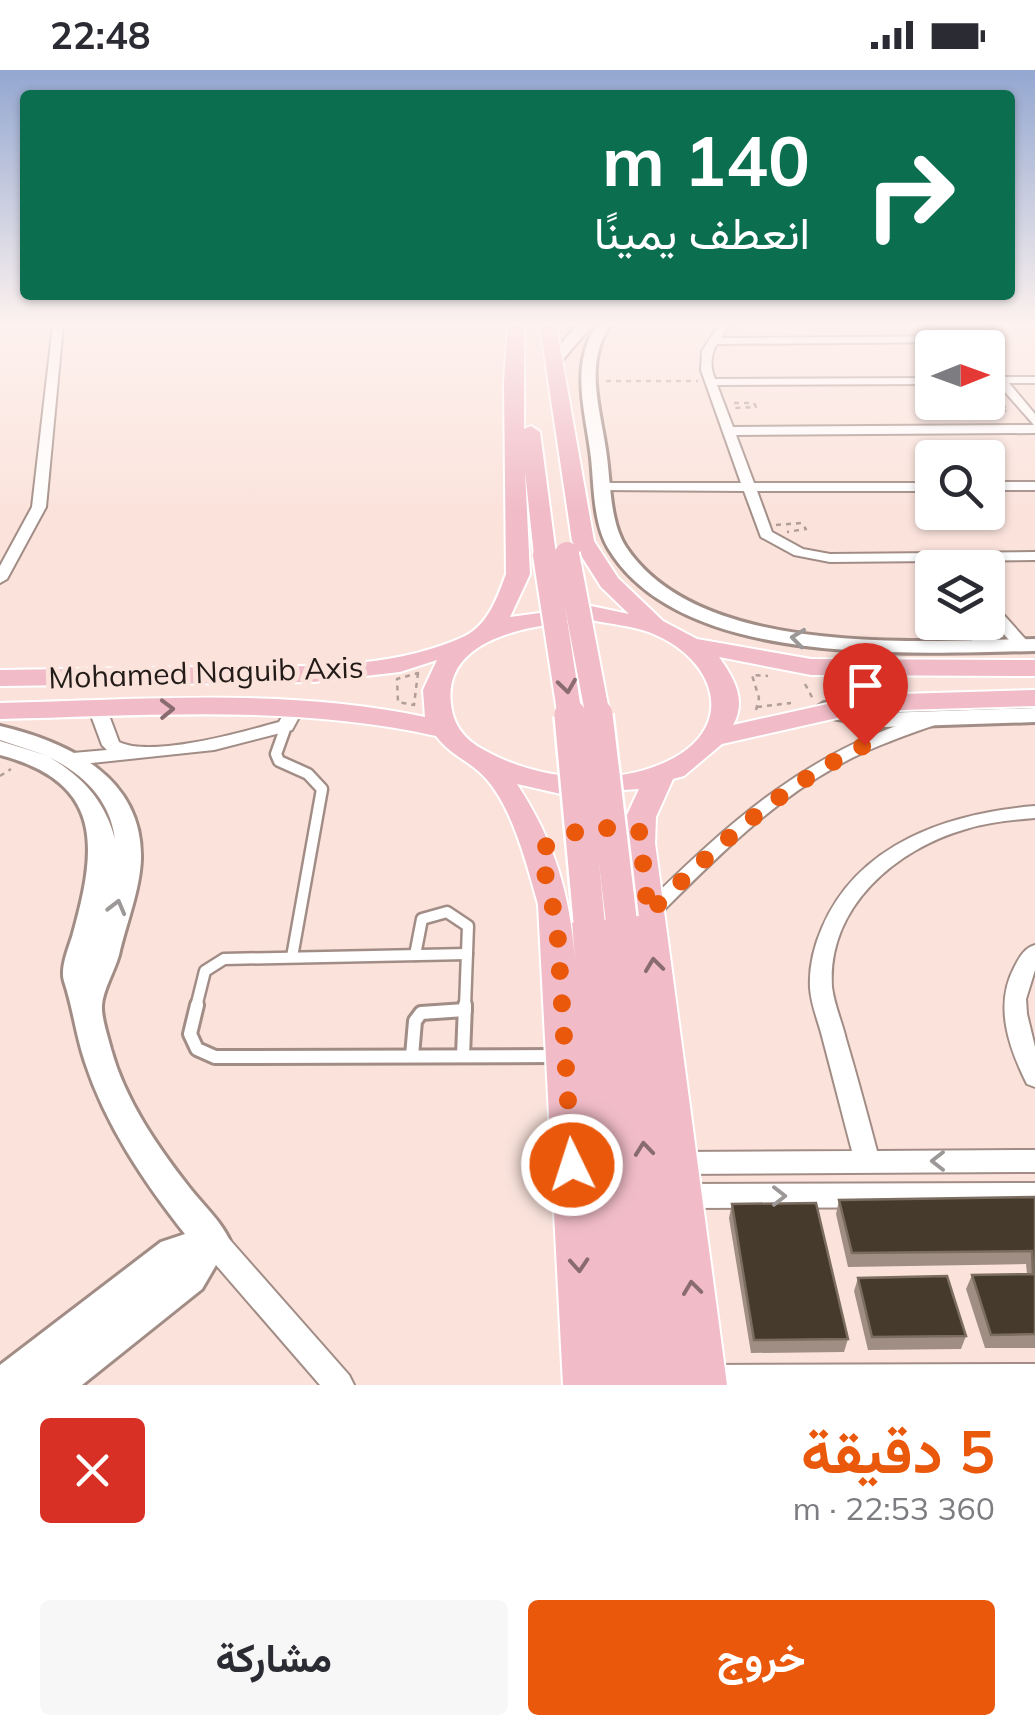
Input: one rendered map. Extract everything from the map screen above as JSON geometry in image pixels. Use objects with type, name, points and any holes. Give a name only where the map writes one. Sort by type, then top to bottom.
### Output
[{"type":"main road","points":[[516,386],[516,584],[477,636],[444,663],[434,688],[437,715],[444,728],[462,748],[489,765],[534,780],[572,786],[612,785],[660,775],[684,765],[718,737],[818,705],[1035,698]]},
{"type":"main road","points":[[528,386],[556,555]]},
{"type":"main road","points":[[551,386],[547,413],[570,712],[679,1180],[692,1384]]},
{"type":"main road","points":[[559,386],[580,531],[600,572],[656,626]]},
{"type":"main road","points":[[572,462],[600,462]]},
{"type":"main road","points":[[516,584],[542,590],[570,588],[600,572]]},
{"type":"main road","points":[[477,636],[526,618],[569,613],[614,616],[656,626],[694,645],[764,661],[842,668],[1032,656]]},
{"type":"main road","name":"Mohamed Naguib Axis","points":[[0,678],[356,671],[418,660],[477,636]]},
{"type":"main road","points":[[694,645],[721,672],[728,688],[730,705],[718,737]]},
{"type":"main road","points":[[842,668],[826,676],[830,688],[850,696],[892,701]]},
{"type":"main road","points":[[356,671],[377,678],[385,692],[375,706],[364,712]]},
{"type":"main road","name":"Mohamed Naguib Axis","points":[[0,712],[98,710],[290,717],[364,712],[444,728]]},
{"type":"main road","points":[[489,765],[518,805],[540,851],[554,904],[586,1385]]},
{"type":"main road","points":[[624,1385],[619,918],[646,803],[660,775]]},
{"type":"main road","points":[[540,851],[559,838],[584,830],[640,832]]},
{"type":"main road","points":[[619,918],[692,1384]]},
{"type":"street","points":[[0,580],[39,507],[52,386]]},
{"type":"street","points":[[590,386],[614,544],[637,572],[681,605],[705,618],[790,638],[978,645],[1032,656]]},
{"type":"street","points":[[711,386],[763,530],[799,552],[830,558],[915,561]]},
{"type":"street","points":[[1005,392],[1035,426]]},
{"type":"street","points":[[727,431],[1035,426]]},
{"type":"street","points":[[604,487],[915,486]]},
{"type":"street","points":[[1005,486],[1035,486]]},
{"type":"street","points":[[1005,558],[1035,556]]},
{"type":"street","points":[[1005,626],[1032,656]]},
{"type":"street","points":[[978,645],[980,640]]},
{"type":"street","points":[[818,705],[868,720],[1035,715]]},
{"type":"street","points":[[98,710],[111,745],[130,755]]},
{"type":"street","points":[[73,759],[214,745],[290,717]]},
{"type":"street","points":[[619,918],[720,844],[786,788],[865,745],[941,717]]},
{"type":"street","points":[[0,733],[24,738],[73,759],[112,794],[125,824],[128,858],[102,975],[90,1000]]},
{"type":"street","points":[[0,748],[44,762],[70,780],[90,803],[102,830],[103,861],[76,978],[90,1000],[99,1059],[115,1102],[146,1156],[339,1385]]},
{"type":"street","points":[[867,1161],[821,986],[834,923],[868,873],[920,838],[984,817],[1035,812]]},
{"type":"street","points":[[1035,953],[1019,975],[1024,1002],[1015,1027],[1035,1078]]},
{"type":"street","points":[[679,1180],[867,1161],[1035,1161]]},
{"type":"street","points":[[679,1180],[1035,1196]]},
{"type":"street","points":[[5,1385],[172,1254],[213,1240]]},
{"type":"street","points":[[52,1385],[189,1277],[213,1240]]},
{"type":"street","points":[[692,1384],[1035,1378]]},
{"type":"lane","points":[[290,717],[276,754],[279,760],[308,774],[322,789],[292,957]]},
{"type":"lane","points":[[416,955],[418,927],[432,914],[443,911],[463,918],[468,926],[463,1056]]},
{"type":"lane","points":[[467,954],[224,959],[210,966],[190,1034],[198,1049],[215,1057],[566,1056]]},
{"type":"lane","points":[[412,1056],[415,1020],[421,1013],[465,1010]]},
{"type":"path","points":[[754,402],[756,408],[718,406],[754,402]]},
{"type":"path","points":[[801,523],[806,529],[763,530],[801,523]]},
{"type":"path","points":[[418,673],[414,705],[398,702],[397,679],[418,673]]},
{"type":"path","points":[[770,676],[752,674],[757,708],[794,702]]},
{"type":"path","points":[[804,678],[818,705]]},
{"type":"building","points":[[1035,1197],[1035,1334],[991,1335],[972,1275],[1033,1274],[1032,1251],[852,1253],[839,1200]]},
{"type":"building","points":[[816,1203],[848,1339],[754,1340],[732,1204]]},
{"type":"building","points":[[947,1276],[966,1336],[872,1337],[858,1278]]},
{"type":"route","points":[[572,1165],[557,925],[540,851],[571,832],[598,828],[640,832],[648,914],[720,844],[786,788],[865,745]]}]
